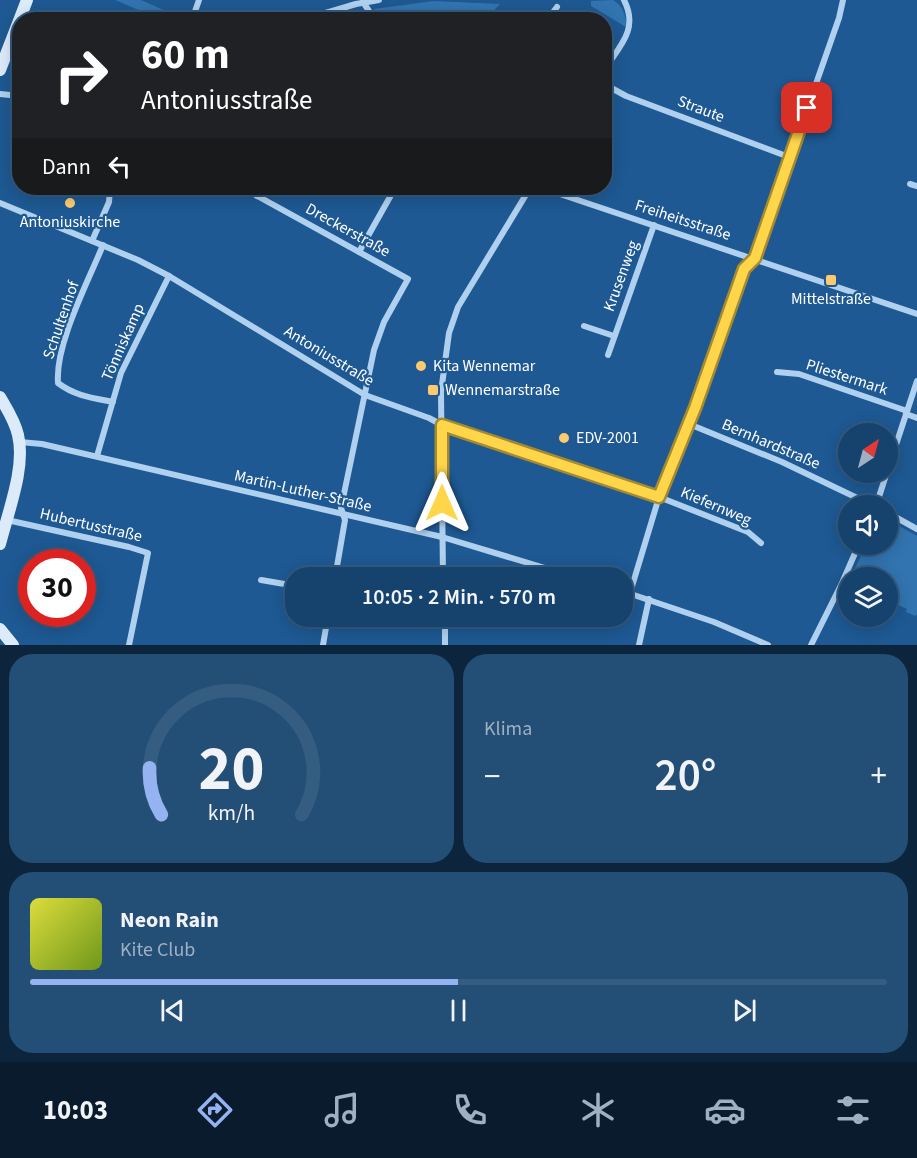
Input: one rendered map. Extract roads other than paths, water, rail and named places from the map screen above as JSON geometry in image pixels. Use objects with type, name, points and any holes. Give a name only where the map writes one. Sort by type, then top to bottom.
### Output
[{"type":"main road","points":[[0,70],[12,39]]},
{"type":"main road","points":[[0,397],[14,423],[20,442],[19,466],[0,544]]},
{"type":"main road","points":[[0,629],[11,643]]},
{"type":"street","points":[[329,12],[379,0]]},
{"type":"street","points":[[612,57],[630,29],[628,9],[624,0]]},
{"type":"street","points":[[633,583],[659,497],[689,424],[744,269],[755,258],[839,18],[843,0]]},
{"type":"street","points":[[363,2],[370,12]]},
{"type":"street","points":[[554,12],[557,8]]},
{"type":"street","name":"Straute","points":[[612,88],[626,96],[789,157]]},
{"type":"street","points":[[92,241],[109,202],[110,195]]},
{"type":"street","points":[[359,252],[391,195]]},
{"type":"street","points":[[443,567],[441,410],[443,366],[449,333],[459,307],[526,195]]},
{"type":"street","name":"Freiheitsstraße","points":[[563,195],[917,314]]},
{"type":"street","name":"Dreckerstraße","points":[[257,196],[408,279],[384,322],[374,350],[365,395]]},
{"type":"street","name":"Antoniusstraße","points":[[0,203],[138,260],[169,276],[365,395],[429,418],[442,425],[659,497]]},
{"type":"street","name":"Krusenweg","points":[[608,355],[654,225]]},
{"type":"street","name":"Schultenhof","points":[[103,245],[70,327],[57,370],[58,383],[67,390],[113,402]]},
{"type":"street","name":"Tönniskamp","points":[[97,456],[121,373],[169,276]]},
{"type":"street","name":"Krusenweg","points":[[584,326],[614,336]]},
{"type":"street","name":"Pliestermark","points":[[777,372],[799,374],[917,418]]},
{"type":"street","points":[[898,437],[917,381]]},
{"type":"street","points":[[337,567],[345,520],[341,508],[365,395]]},
{"type":"street","name":"Bernhardstraße","points":[[689,424],[782,462],[852,495]]},
{"type":"street","name":"Martin-Luther-Straße","points":[[20,442],[42,444],[97,456],[442,537],[542,567]]},
{"type":"street","name":"Kiefernweg","points":[[659,497],[748,532],[761,543]]},
{"type":"street","points":[[898,519],[917,529]]},
{"type":"street","name":"Hubertusstraße","points":[[6,520],[148,553],[129,645]]},
{"type":"street","points":[[811,645],[854,555]]},
{"type":"street","points":[[261,580],[285,584]]},
{"type":"street","points":[[633,594],[725,626],[768,645]]},
{"type":"street","points":[[639,645],[649,598]]},
{"type":"street","points":[[323,645],[326,627]]},
{"type":"street","points":[[445,627],[446,645]]},
{"type":"place","name":"Antoniuskirche","points":[[70,203]]},
{"type":"place","name":"Mittelstraße","points":[[831,280]]},
{"type":"place","name":"Kita Wennemar","points":[[421,366]]},
{"type":"place","name":"Wennemarstraße","points":[[433,390]]},
{"type":"place","name":"EDV-2001","points":[[564,438]]}]
